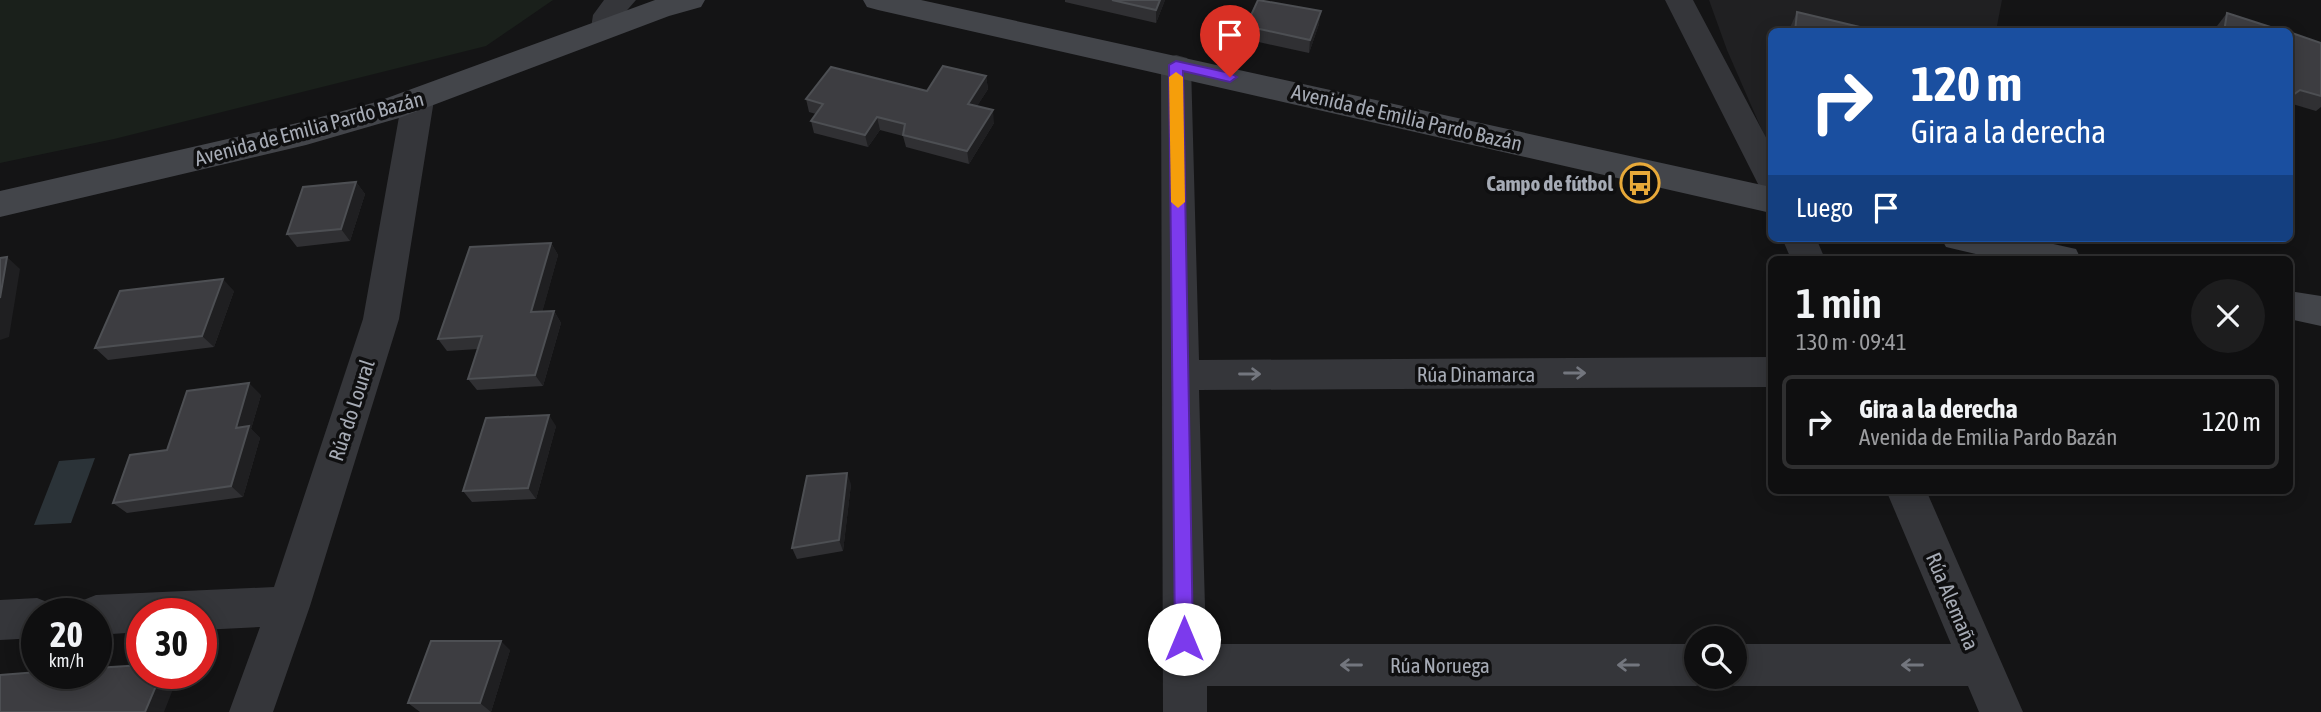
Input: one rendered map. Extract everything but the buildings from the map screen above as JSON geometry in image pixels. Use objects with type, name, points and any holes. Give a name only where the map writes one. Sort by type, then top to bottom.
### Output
[{"type":"street","name":"Avenida de Emilia Pardo Bazán","points":[[0,204],[306,133],[418,100],[614,14],[690,0]]},
{"type":"street","name":"Avenida de Emilia Pardo Bazán","points":[[878,0],[1768,199]]},
{"type":"street","points":[[1679,0],[1768,172]]},
{"type":"street","points":[[1176,65],[1185,712]]},
{"type":"street","name":"Rúa do Loural","points":[[251,712],[289,606],[381,319],[418,100]]},
{"type":"street","points":[[1979,242],[2048,256]]},
{"type":"street","points":[[2293,306],[2321,311]]},
{"type":"street","name":"Rúa Dinamarca","points":[[1181,375],[1768,372]]},
{"type":"street","name":"Rúa Alemaña","points":[[1908,494],[2001,712]]},
{"type":"street","points":[[112,614],[289,606]]},
{"type":"street","points":[[0,620],[21,619]]},
{"type":"street","name":"Rúa Noruega","points":[[1184,665],[1684,665]]},
{"type":"street","points":[[1747,665],[1981,665]]},
{"type":"shaded area","points":[[0,0],[553,0],[486,46],[114,139],[0,163]]},
{"type":"shaded area","points":[[1709,0],[2002,0],[1997,28],[1768,28],[1768,144],[1727,50]]},
{"type":"shaded area","points":[[95,458],[71,523],[34,525],[59,461]]},
{"type":"slow traffic","points":[[1176,77],[1178,202]]},
{"type":"place","name":"Campo de fútbol","points":[[1640,183]]},
{"type":"route","points":[[1184,639],[1176,65],[1230,77]]}]
